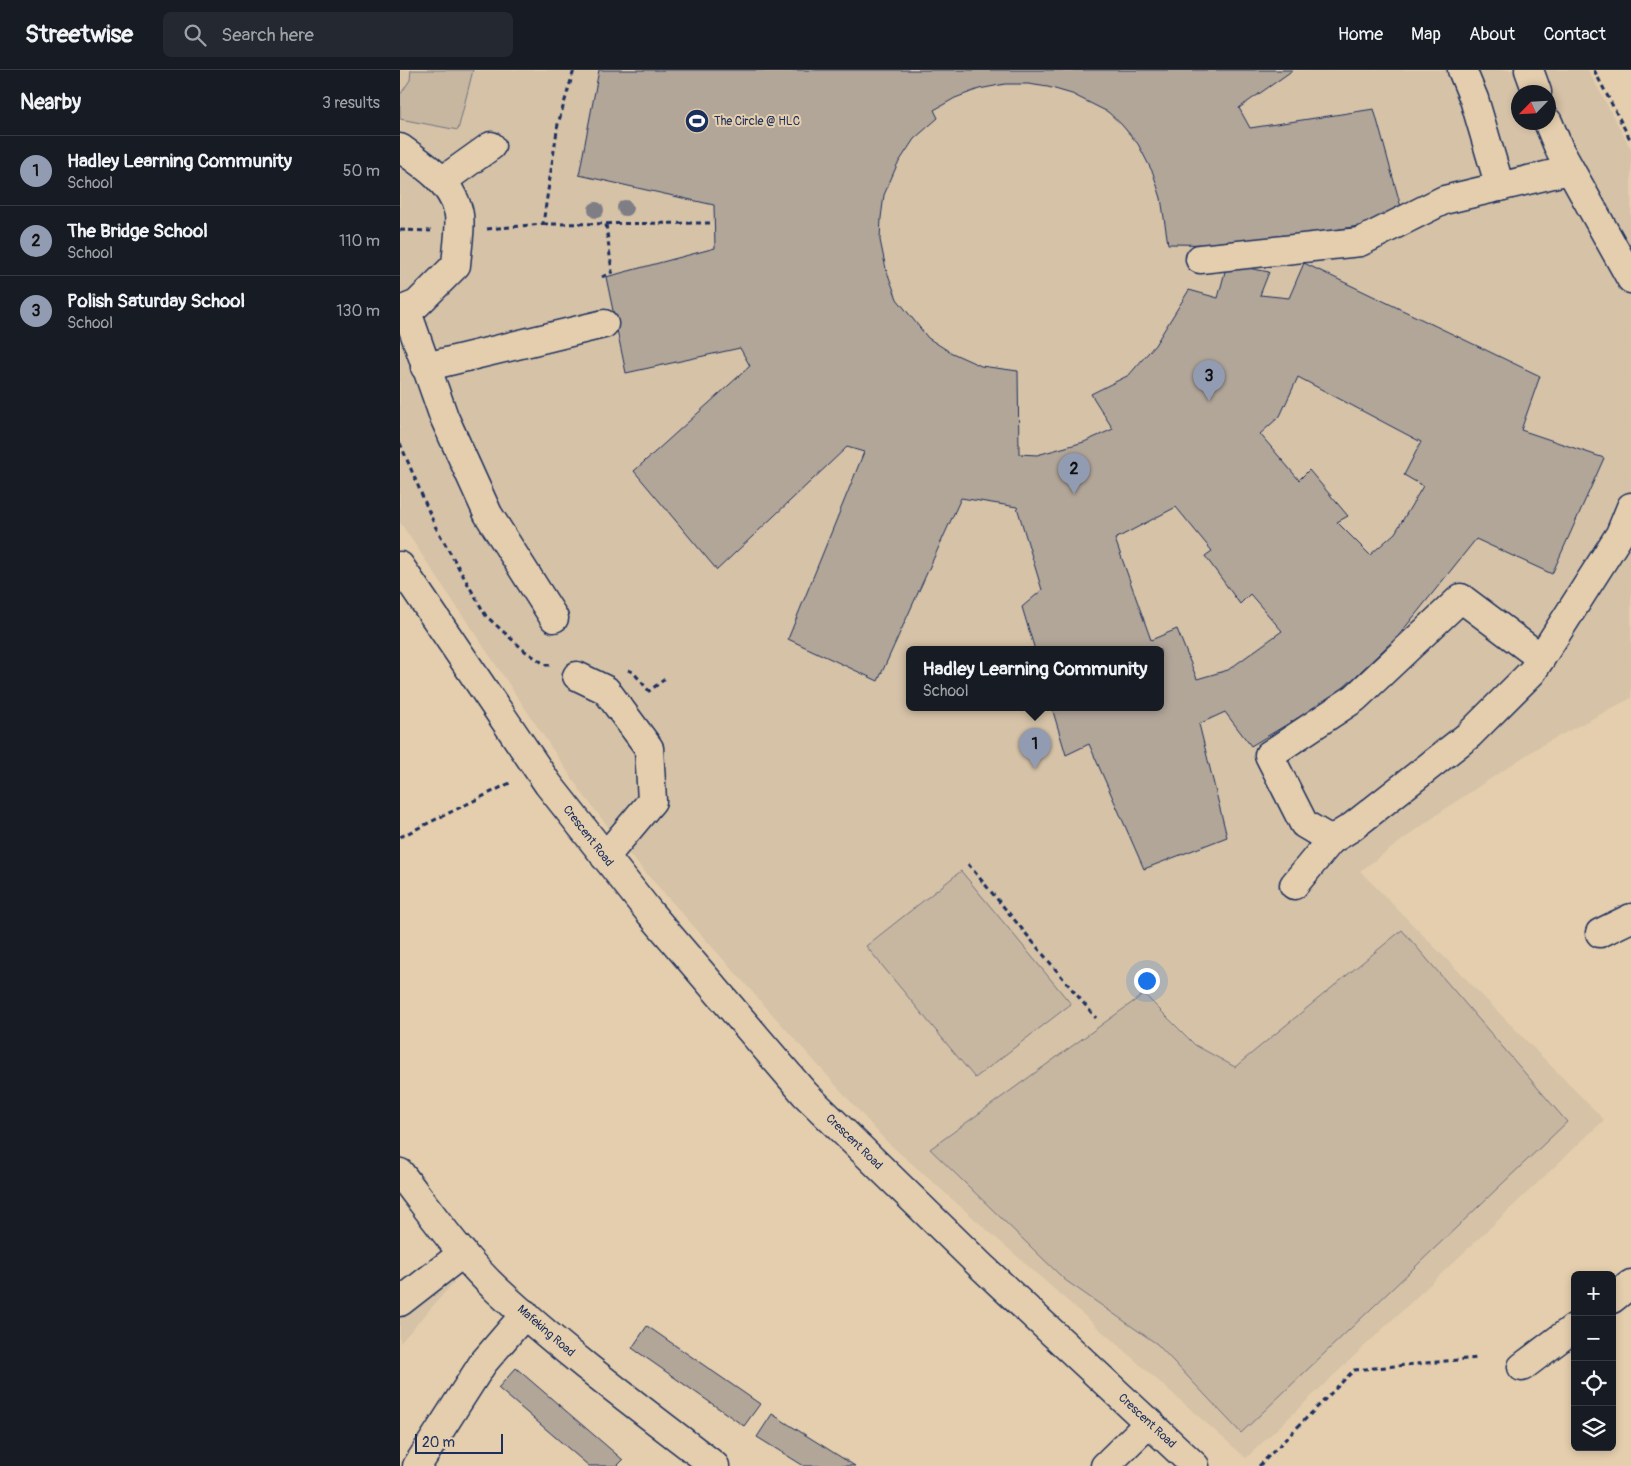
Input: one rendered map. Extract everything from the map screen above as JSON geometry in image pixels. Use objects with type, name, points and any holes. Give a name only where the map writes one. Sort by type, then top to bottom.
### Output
[{"type":"street","points":[[1462,70],[1474,99],[1500,187]]},
{"type":"street","points":[[1529,70],[1534,85]]},
{"type":"street","points":[[1551,130],[1570,170],[1631,279]]},
{"type":"street","points":[[442,181],[491,146]]},
{"type":"street","points":[[400,148],[429,168],[442,181],[458,210],[456,265],[417,304],[403,310],[454,443],[488,514],[554,618]]},
{"type":"street","points":[[1200,259],[1360,242],[1444,200],[1570,170]]},
{"type":"street","points":[[426,367],[604,324]]},
{"type":"street","points":[[1294,885],[1331,840],[1352,828],[1469,735],[1532,672],[1620,534],[1631,507]]},
{"type":"street","name":"Crescent Road","points":[[400,566],[532,778],[605,857],[650,913],[805,1094],[981,1266],[1150,1422],[1194,1466]]},
{"type":"street","points":[[1331,840],[1304,824],[1269,755],[1355,698],[1461,598],[1541,658]]},
{"type":"street","points":[[576,676],[606,690],[649,748],[652,802],[605,857]]},
{"type":"street","points":[[1600,933],[1631,918]]},
{"type":"street","name":"Mafeking Road","points":[[400,1173],[463,1254],[496,1289],[584,1364],[715,1466]]},
{"type":"street","points":[[400,1302],[463,1254]]},
{"type":"street","points":[[1616,1295],[1631,1284]]},
{"type":"street","points":[[417,1466],[483,1362],[525,1314]]},
{"type":"street","points":[[1522,1367],[1571,1330]]},
{"type":"street","points":[[1105,1466],[1150,1422]]},
{"type":"path","points":[[543,224],[558,124],[574,70]]},
{"type":"path","points":[[1594,70],[1631,141]]},
{"type":"path","points":[[400,230],[458,231],[543,224],[713,223]]},
{"type":"path","points":[[602,277],[612,272],[606,224]]},
{"type":"path","points":[[400,837],[532,778]]},
{"type":"path","points":[[968,864],[1096,1018]]},
{"type":"path","points":[[1259,1466],[1354,1370],[1477,1358]]},
{"type":"shaded area","points":[[400,70],[1588,70],[1631,149],[1631,698],[1540,746],[1449,806],[1360,871],[1604,1120],[1246,1458],[885,1140],[630,855],[582,793],[400,522]]},
{"type":"shaded area","points":[[411,70],[473,70],[458,130],[400,119],[400,95],[410,80]]},
{"type":"shaded area","points":[[961,871],[1071,1004],[975,1078],[866,946]]},
{"type":"shaded area","points":[[1402,930],[1567,1122],[1241,1433],[1157,1344],[1065,1280],[930,1149],[1144,994],[1195,1045],[1235,1067]]},
{"type":"shaded area","points":[[431,1258],[454,1282],[400,1343],[400,1282]]},
{"type":"building","points":[[599,70],[1293,70],[1239,108],[1250,128],[1374,109],[1404,218],[1249,245],[1168,244],[1161,198],[1153,173],[1138,144],[1121,124],[1108,112],[1072,94],[1048,87],[1028,84],[1005,84],[979,89],[955,98],[934,110],[938,118],[914,139],[897,165],[884,195],[880,240],[886,269],[897,299],[928,338],[950,352],[981,366],[1018,371],[1019,454],[1037,455],[1084,442],[1113,429],[1091,394],[1129,375],[1155,345],[1189,290],[1218,298],[1227,264],[1269,272],[1260,295],[1289,298],[1304,263],[1540,376],[1521,430],[1604,458],[1552,574],[1476,539],[1399,635],[1336,695],[1251,746],[1225,712],[1199,724],[1227,837],[1144,869],[1089,744],[1066,755],[1053,711],[1164,711],[1164,646],[1034,646],[1022,607],[1042,590],[1017,507],[961,498],[878,681],[788,639],[864,452],[847,447],[717,570],[634,471],[750,366],[740,348],[626,373],[606,277],[715,248],[714,205],[579,175]],"holes":[[[1298,377],[1421,442],[1404,475],[1423,486],[1395,533],[1370,555],[1337,522],[1348,516],[1309,470],[1299,480],[1260,434],[1280,416]],[[1176,507],[1212,551],[1205,556],[1240,604],[1250,594],[1282,631],[1228,670],[1197,679],[1177,629],[1151,640],[1115,539]]]},
{"type":"building","points":[[647,1326],[760,1404],[744,1426],[632,1348]]},
{"type":"building","points":[[516,1368],[623,1460],[617,1466],[589,1466],[498,1388]]},
{"type":"building","points":[[772,1414],[855,1466],[804,1466],[757,1437]]},
{"type":"place","name":"The Circle @ HLC","points":[[697,121]]},
{"type":"place","name":"Polish Saturday School","points":[[1209,401]]},
{"type":"place","name":"The Bridge School","points":[[1074,494]]},
{"type":"place","name":"Hadley Learning Community","points":[[1035,769]]}]
